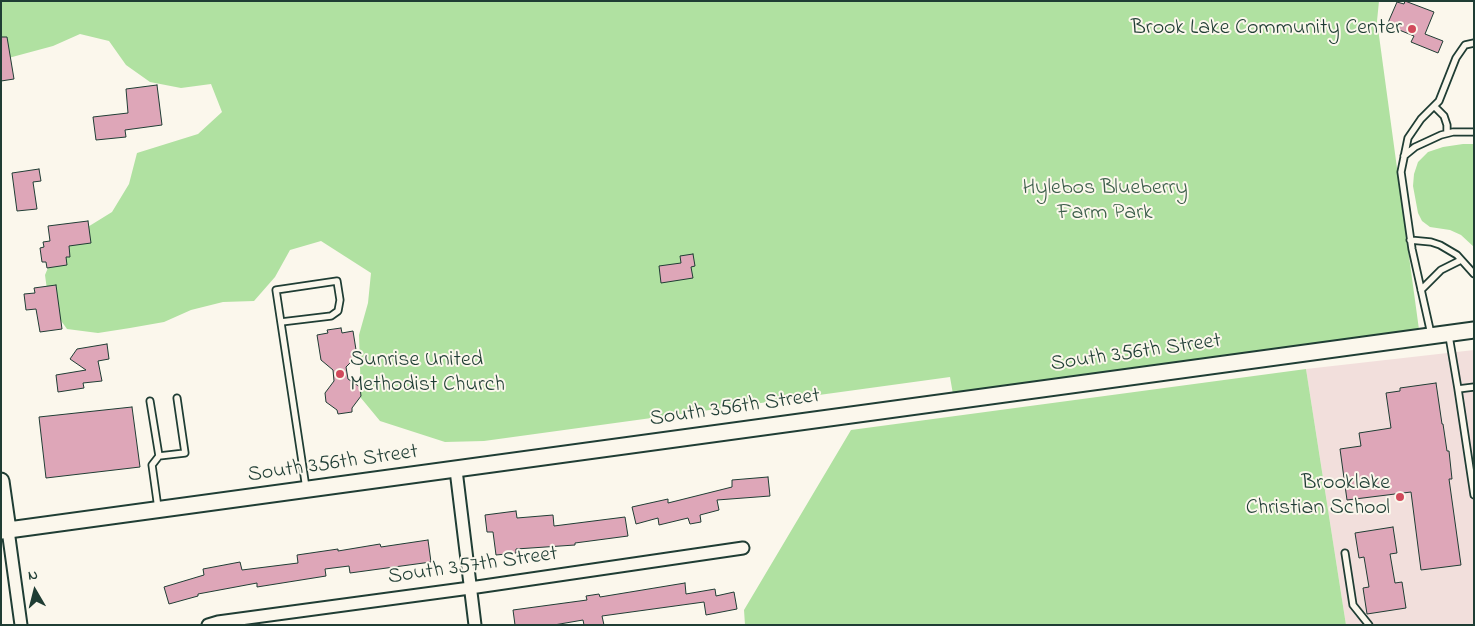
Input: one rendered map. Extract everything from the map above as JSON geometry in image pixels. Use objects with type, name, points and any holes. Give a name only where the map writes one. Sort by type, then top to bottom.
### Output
[{"type":"main road","name":"South 356th Street","points":[[5,531],[1474,330]]},
{"type":"main road","points":[[1,480],[5,531]]},
{"type":"street","points":[[456,470],[475,625]]},
{"type":"street","points":[[5,531],[21,625]]},
{"type":"street","name":"South 357th Street","points":[[208,625],[218,622],[470,588],[743,548]]},
{"type":"lane","points":[[1431,336],[1410,240],[1401,172],[1408,138],[1421,119],[1439,101],[1456,58],[1465,45],[1474,43]]},
{"type":"lane","points":[[1435,107],[1444,116],[1447,133]]},
{"type":"lane","points":[[1404,156],[1427,140],[1447,133],[1474,132]]},
{"type":"lane","points":[[1410,240],[1431,242],[1457,255],[1474,274]]},
{"type":"lane","points":[[1421,290],[1441,270],[1461,260]]},
{"type":"lane","points":[[281,322],[331,316],[338,312],[340,300],[337,281],[276,290],[306,490]]},
{"type":"lane","points":[[1449,333],[1474,495]]},
{"type":"lane","points":[[1458,390],[1474,387]]},
{"type":"lane","points":[[159,510],[152,465],[159,456],[185,453],[177,398]]},
{"type":"lane","points":[[150,401],[159,456]]},
{"type":"lane","points":[[1345,552],[1353,605],[1369,625]]},
{"type":"shaded area","name":"Brooklake Christian School","points":[[1474,350],[1474,625],[1346,625],[1306,369]]},
{"type":"green space","name":"Hylebos Blueberry Farm Park","points":[[1,1],[1379,1],[1377,21],[1420,337],[954,400],[950,377],[484,441],[445,442],[380,421],[361,398],[359,335],[368,303],[371,273],[321,241],[290,250],[275,277],[254,301],[223,302],[191,310],[164,322],[98,333],[67,329],[49,304],[45,275],[57,246],[112,212],[129,184],[137,153],[198,134],[222,112],[211,84],[181,88],[150,82],[126,65],[109,41],[80,34],[53,46],[1,60]]},
{"type":"green space","points":[[1474,144],[1474,247],[1461,235],[1450,230],[1430,227],[1422,221],[1418,213],[1413,186],[1418,162],[1428,152],[1443,147]]},
{"type":"green space","points":[[1306,369],[1346,625],[745,625],[744,610],[851,430]]},
{"type":"building","name":"Brook Lake Community Center","points":[[1405,1],[1434,12],[1425,34],[1443,41],[1438,53],[1411,42],[1414,36],[1387,25],[1397,2],[1404,4]]},
{"type":"building","points":[[1,37],[7,37],[14,79],[1,81]]},
{"type":"building","points":[[157,85],[162,125],[125,130],[126,137],[96,140],[93,117],[128,113],[126,89]]},
{"type":"building","points":[[39,169],[41,181],[33,182],[37,209],[17,211],[12,173]]},
{"type":"building","points":[[88,221],[91,243],[69,246],[70,257],[66,257],[67,265],[47,268],[46,262],[42,262],[40,248],[44,247],[43,242],[50,241],[48,226]]},
{"type":"building","points":[[693,254],[695,266],[691,267],[693,278],[661,283],[659,266],[681,263],[680,256]]},
{"type":"building","points":[[56,285],[62,329],[40,332],[36,309],[26,310],[24,294],[35,293],[34,288]]},
{"type":"building","name":"Sunrise United Methodist Church","points":[[341,328],[342,333],[353,331],[357,356],[346,367],[348,379],[360,387],[361,396],[352,408],[352,412],[338,414],[337,410],[326,402],[325,393],[334,381],[333,370],[321,360],[317,335],[328,333],[327,330]]},
{"type":"building","points":[[107,344],[109,359],[98,361],[102,381],[83,383],[84,388],[58,392],[56,375],[86,370],[70,359],[77,349]]},
{"type":"building","points":[[1436,383],[1447,451],[1449,451],[1452,479],[1449,479],[1461,565],[1421,570],[1411,492],[1347,500],[1340,449],[1361,446],[1359,433],[1391,428],[1386,393],[1400,391],[1400,388]]},
{"type":"building","points":[[132,407],[140,467],[46,478],[39,417]]},
{"type":"building","points":[[768,477],[770,496],[717,500],[719,510],[700,515],[701,522],[690,524],[688,518],[659,525],[658,518],[636,524],[632,507],[668,499],[668,503],[732,487],[732,480]]},
{"type":"building","points":[[516,511],[517,518],[553,515],[554,526],[625,517],[628,536],[575,543],[575,545],[516,549],[516,553],[496,555],[493,532],[487,532],[485,515]]},
{"type":"building","points":[[1393,527],[1397,553],[1390,554],[1395,583],[1402,582],[1406,608],[1367,614],[1363,588],[1369,587],[1364,557],[1359,558],[1355,533]]},
{"type":"building","points":[[428,540],[431,562],[350,573],[349,566],[325,569],[326,576],[257,587],[257,583],[198,594],[198,596],[169,604],[164,587],[204,575],[203,569],[240,562],[242,570],[298,563],[297,555],[380,544],[381,547]]},
{"type":"building","points":[[685,583],[686,594],[715,589],[716,596],[734,592],[737,609],[706,615],[704,602],[602,616],[604,625],[584,625],[583,620],[554,625],[515,625],[513,610],[587,600],[586,596],[599,594],[600,597]]},
{"type":"place","name":"Brook Lake Community Center","points":[[1412,29]]},
{"type":"place","name":"Sunrise United Methodist Church","points":[[340,374]]},
{"type":"place","name":"Brooklake Christian School","points":[[1400,497]]}]
